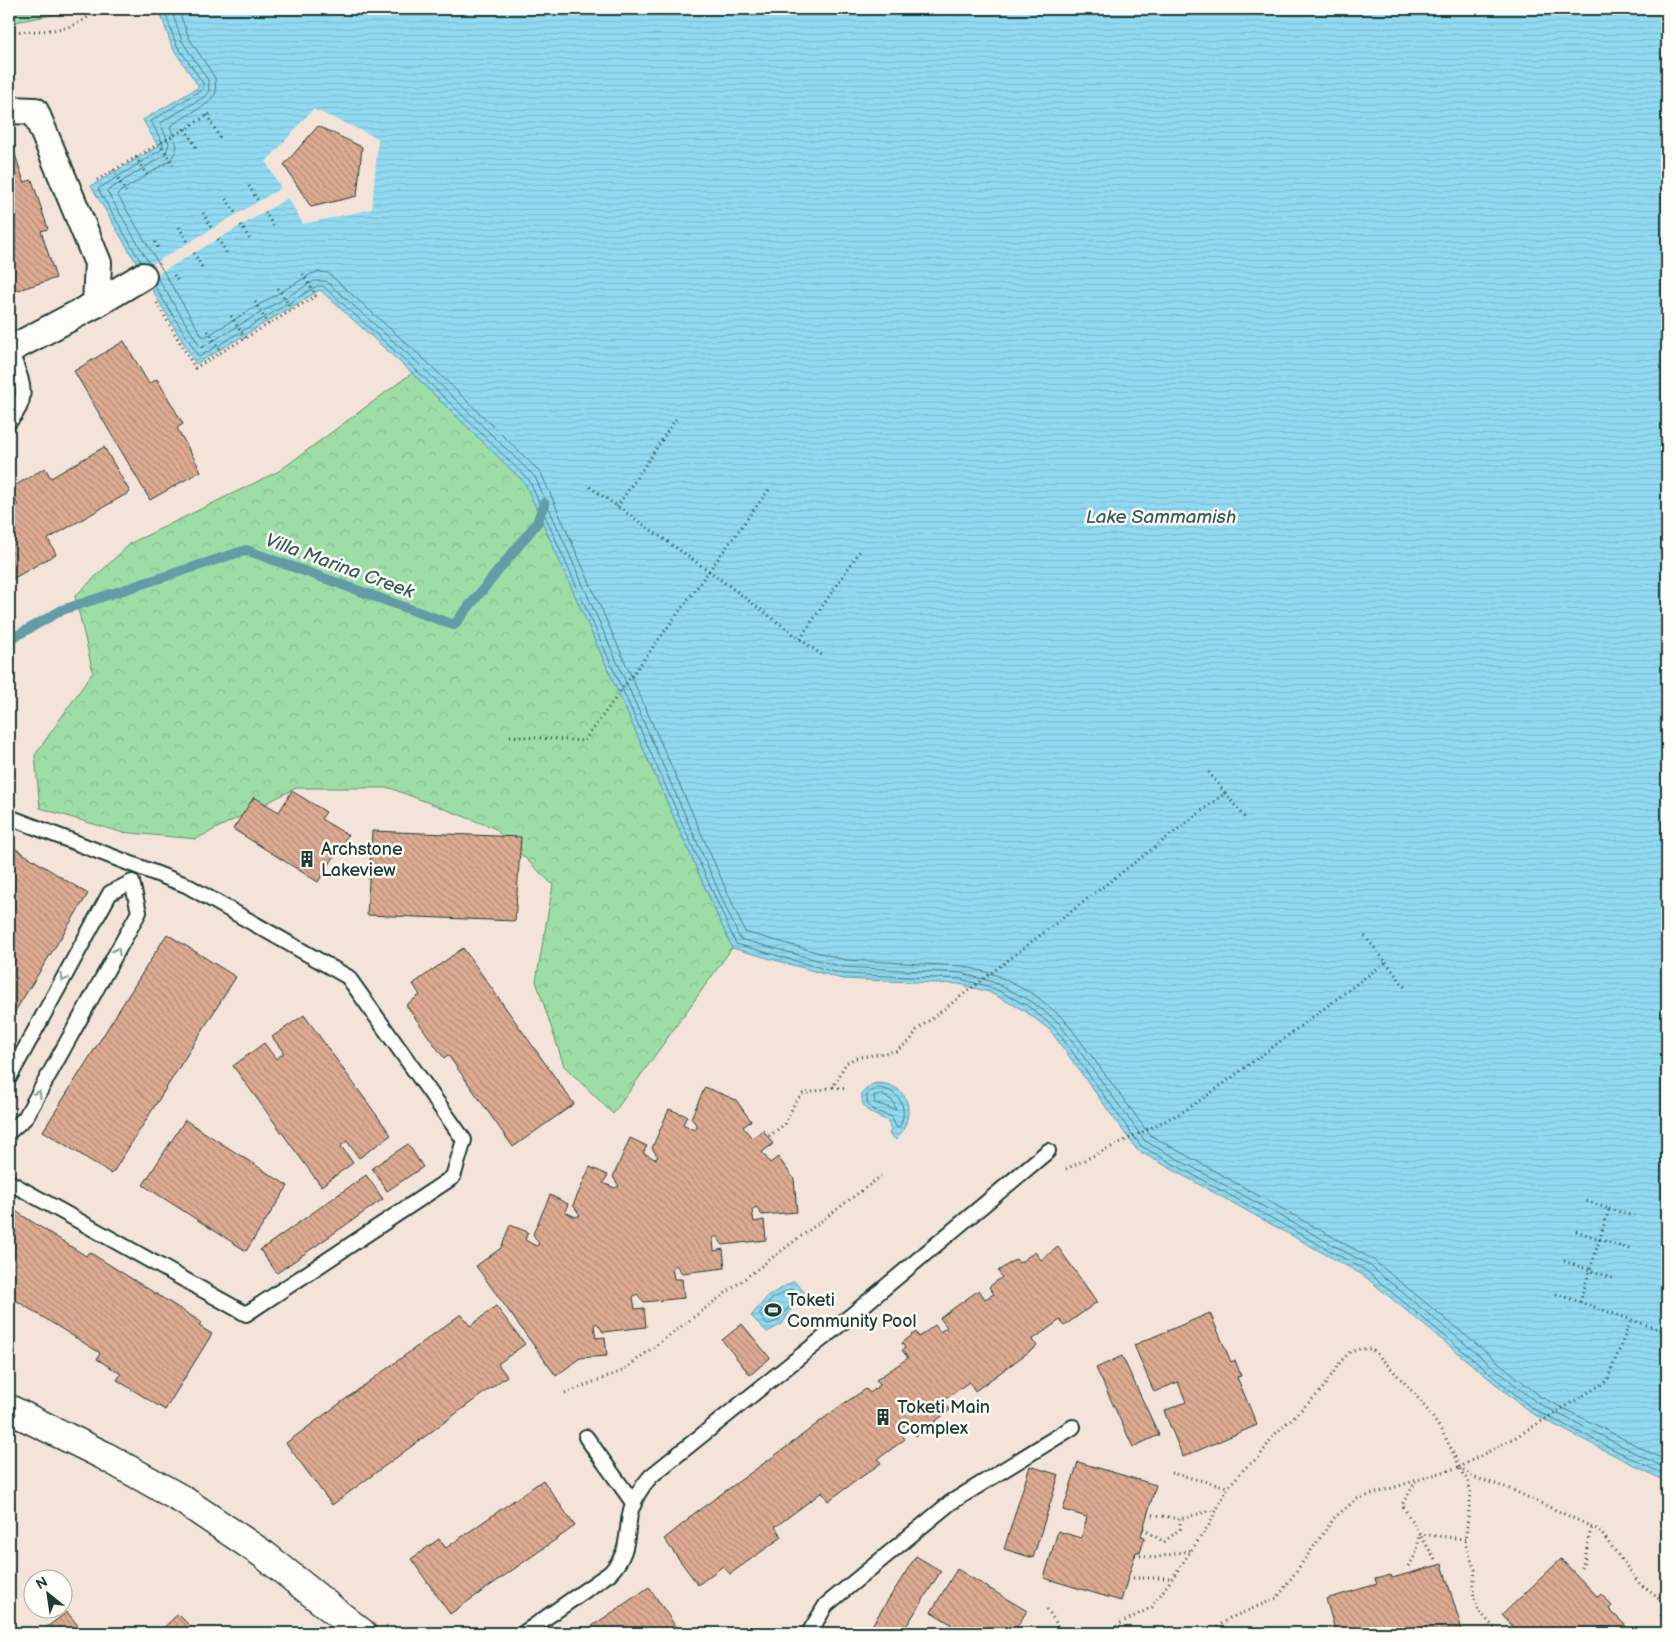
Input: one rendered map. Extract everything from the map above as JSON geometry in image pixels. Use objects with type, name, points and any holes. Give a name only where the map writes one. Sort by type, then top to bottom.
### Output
[{"type":"main road","points":[[9,1409],[103,1455],[183,1500],[263,1554],[362,1633]]},
{"type":"street","points":[[9,110],[35,112],[98,263],[96,304]]},
{"type":"street","points":[[10,350],[96,304],[143,276]]},
{"type":"lane","points":[[9,422],[18,413],[25,395],[10,350]]},
{"type":"lane","points":[[9,817],[186,885],[348,977],[464,1140],[454,1177],[246,1314],[9,1182]]},
{"type":"lane","points":[[9,1132],[25,1118],[138,912],[132,882],[139,867]]},
{"type":"lane","points":[[9,1078],[110,893],[132,882]]},
{"type":"lane","points":[[524,1633],[610,1573],[618,1564],[629,1536],[637,1494],[651,1476],[852,1314],[1048,1151]]},
{"type":"lane","points":[[809,1633],[826,1605],[950,1503],[1073,1427]]},
{"type":"lane","points":[[586,1437],[634,1504]]},
{"type":"path","points":[[9,32],[62,30],[86,20],[97,9]]},
{"type":"path","points":[[93,182],[212,113]]},
{"type":"path","points":[[207,115],[220,138]]},
{"type":"path","points":[[185,129],[198,150]]},
{"type":"path","points":[[160,143],[174,165]]},
{"type":"path","points":[[136,157],[149,178]]},
{"type":"path","points":[[113,170],[126,192]]},
{"type":"path","points":[[249,186],[258,201]]},
{"type":"path","points":[[226,199],[236,214]]},
{"type":"path","points":[[265,212],[274,227]]},
{"type":"path","points":[[203,213],[212,229]]},
{"type":"path","points":[[241,225],[251,241]]},
{"type":"path","points":[[179,227],[188,243]]},
{"type":"path","points":[[218,239],[228,254]]},
{"type":"path","points":[[194,253],[203,269]]},
{"type":"path","points":[[156,302],[195,368],[318,295],[303,274]]},
{"type":"path","points":[[278,288],[292,310]]},
{"type":"path","points":[[255,302],[268,324]]},
{"type":"path","points":[[231,316],[245,338]]},
{"type":"path","points":[[208,331],[221,352]]},
{"type":"path","points":[[617,507],[676,418]]},
{"type":"path","points":[[590,487],[709,571],[823,656]]},
{"type":"path","points":[[510,736],[584,741],[770,488]]},
{"type":"path","points":[[800,639],[860,551]]},
{"type":"path","points":[[1206,770],[1245,818]]},
{"type":"path","points":[[833,1087],[846,1064],[855,1058],[896,1051],[910,1041],[917,1030],[1225,793]]},
{"type":"path","points":[[1364,934],[1406,989]]},
{"type":"path","points":[[1048,1151],[1063,1170],[1181,1113],[1211,1093],[1386,962]]},
{"type":"path","points":[[769,1136],[785,1124],[796,1100],[804,1094],[833,1087],[846,1089]]},
{"type":"path","points":[[565,1393],[622,1371],[882,1176]]},
{"type":"path","points":[[1586,1201],[1637,1218]]},
{"type":"path","points":[[1580,1302],[1609,1209]]},
{"type":"path","points":[[1576,1231],[1629,1249]]},
{"type":"path","points":[[1564,1261],[1615,1279]]},
{"type":"path","points":[[1556,1294],[1667,1332]]},
{"type":"path","points":[[1208,1633],[1230,1618],[1277,1598],[1335,1517],[1357,1499],[1459,1467],[1516,1437],[1607,1381],[1631,1320]]},
{"type":"path","points":[[1109,1633],[1119,1624],[1152,1608],[1193,1550],[1228,1487],[1244,1469],[1260,1456],[1273,1436],[1321,1391],[1341,1361],[1350,1352],[1360,1348],[1372,1349],[1430,1411],[1450,1444],[1459,1467],[1468,1480],[1471,1493],[1464,1539],[1474,1570],[1473,1592],[1478,1610],[1499,1633]]},
{"type":"path","points":[[1459,1467],[1476,1478],[1508,1488],[1599,1530],[1640,1584],[1662,1601],[1667,1601]]},
{"type":"path","points":[[1171,1473],[1228,1487]]},
{"type":"path","points":[[1416,1481],[1402,1505],[1435,1559]]},
{"type":"path","points":[[1148,1514],[1180,1519],[1217,1509]]},
{"type":"path","points":[[1143,1530],[1164,1542],[1180,1529],[1180,1519]]},
{"type":"path","points":[[1581,1568],[1586,1560],[1587,1544],[1592,1528]]},
{"type":"path","points":[[1419,1534],[1464,1539]]},
{"type":"path","points":[[1408,1566],[1414,1560],[1419,1534]]},
{"type":"path","points":[[1135,1556],[1153,1558],[1193,1550]]},
{"type":"path","points":[[1128,1578],[1173,1578]]},
{"type":"path","points":[[1660,1618],[1664,1611],[1662,1601]]},
{"type":"path","points":[[1047,1609],[1057,1624],[1059,1633]]},
{"type":"green space","points":[[9,9],[73,9],[74,11],[9,23]]},
{"type":"green space","points":[[412,373],[525,483],[732,948],[613,1114],[564,1066],[536,981],[553,885],[494,828],[390,788],[296,788],[196,839],[120,832],[40,808],[35,755],[93,672],[75,596],[131,543],[279,471]]},
{"type":"water","name":"Lake Sammamish","points":[[159,9],[1667,9],[1667,1482],[1531,1413],[1363,1275],[1137,1150],[1050,1030],[1025,1011],[989,992],[959,984],[842,979],[732,948],[525,483],[412,373],[320,290],[196,364],[91,186],[158,146],[143,120],[199,87],[172,47]]},
{"type":"water","points":[[877,1083],[898,1089],[904,1095],[907,1103],[906,1122],[896,1140],[889,1134],[891,1130],[888,1121],[869,1112],[863,1104],[862,1093],[871,1085]]},
{"type":"water","name":"Toketi Community Pool","points":[[794,1281],[806,1294],[794,1305],[782,1324],[767,1332],[751,1316],[768,1296]]},
{"type":"pier","points":[[313,109],[378,138],[372,209],[303,224],[288,198],[146,281],[141,271],[281,188],[266,162]]},
{"type":"building","points":[[318,126],[362,147],[357,196],[311,207],[284,165]]},
{"type":"building","points":[[9,136],[24,182],[32,180],[48,229],[41,231],[56,278],[9,293]]},
{"type":"building","points":[[124,341],[149,384],[157,379],[183,424],[177,428],[201,471],[150,500],[74,371]]},
{"type":"building","points":[[104,447],[130,492],[48,539],[56,554],[9,581],[9,511],[18,505],[9,489],[45,468],[51,478]]},
{"type":"building","name":"Archstone Lakeview","points":[[292,791],[326,812],[321,819],[348,835],[318,882],[233,829],[254,797],[279,812]]},
{"type":"building","points":[[372,831],[521,837],[515,921],[367,915]]},
{"type":"building","points":[[16,849],[88,894],[9,1021],[9,861]]},
{"type":"building","points":[[167,934],[236,977],[112,1174],[43,1131]]},
{"type":"building","points":[[463,948],[574,1104],[513,1147],[448,1055],[444,1058],[406,1005],[420,995],[413,984]]},
{"type":"building","points":[[304,1015],[391,1135],[359,1158],[347,1141],[341,1146],[353,1163],[321,1186],[233,1066],[264,1043],[276,1059],[284,1053],[272,1037]]},
{"type":"building","points":[[705,1087],[736,1100],[751,1121],[743,1127],[752,1138],[763,1130],[773,1144],[762,1152],[770,1163],[778,1157],[794,1179],[797,1212],[762,1215],[756,1207],[752,1210],[754,1222],[764,1220],[766,1240],[723,1245],[716,1236],[713,1239],[714,1251],[723,1249],[725,1268],[682,1273],[676,1265],[672,1268],[674,1279],[682,1279],[684,1298],[644,1302],[637,1294],[633,1297],[635,1309],[644,1308],[646,1327],[603,1332],[597,1323],[594,1325],[596,1338],[605,1337],[607,1356],[580,1358],[556,1376],[476,1266],[501,1248],[510,1225],[528,1232],[525,1240],[536,1246],[539,1244],[533,1234],[550,1195],[568,1204],[565,1212],[576,1217],[580,1215],[573,1205],[590,1167],[608,1175],[603,1183],[615,1188],[619,1186],[613,1177],[630,1138],[647,1146],[643,1153],[655,1159],[658,1157],[652,1148],[669,1109],[687,1116],[683,1124],[694,1130],[698,1127],[691,1118]]},
{"type":"building","points":[[185,1120],[288,1186],[246,1251],[143,1185]]},
{"type":"building","points":[[408,1144],[423,1167],[387,1191],[372,1168]]},
{"type":"building","points":[[366,1175],[383,1199],[277,1273],[260,1250]]},
{"type":"building","points":[[9,1207],[86,1256],[89,1252],[201,1322],[199,1326],[212,1334],[165,1410],[117,1380],[121,1374],[97,1359],[100,1353],[9,1296]]},
{"type":"building","name":"Toketi Main Complex","points":[[1058,1247],[1097,1302],[1064,1326],[1060,1320],[1032,1340],[1037,1346],[975,1391],[969,1382],[943,1401],[950,1410],[916,1436],[907,1424],[898,1430],[905,1439],[878,1459],[881,1463],[828,1501],[822,1492],[775,1527],[782,1537],[730,1574],[723,1566],[698,1585],[664,1539],[688,1518],[840,1406],[866,1389],[870,1393],[880,1385],[876,1380],[908,1358],[902,1350],[905,1348],[902,1343],[916,1332],[919,1337],[935,1325],[940,1332],[947,1327],[940,1318],[979,1290],[985,1299],[994,1294],[989,1287],[1002,1277],[998,1271],[1016,1259],[1019,1263],[1035,1252],[1041,1260]]},
{"type":"building","points":[[496,1306],[525,1344],[498,1364],[507,1376],[332,1505],[286,1443],[461,1314],[470,1326]]},
{"type":"building","points":[[1210,1313],[1231,1362],[1235,1360],[1241,1376],[1237,1377],[1257,1425],[1183,1457],[1164,1411],[1186,1402],[1178,1382],[1154,1392],[1134,1345]]},
{"type":"building","points":[[742,1324],[770,1358],[750,1375],[722,1340]]},
{"type":"building","points":[[1122,1356],[1159,1435],[1133,1447],[1096,1368]]},
{"type":"building","points":[[1078,1462],[1156,1485],[1141,1536],[1145,1537],[1140,1553],[1136,1552],[1121,1601],[1044,1578],[1058,1531],[1081,1538],[1084,1528],[1087,1517],[1063,1510]]},
{"type":"building","points":[[1030,1466],[1059,1475],[1033,1558],[1004,1549]]},
{"type":"building","points":[[543,1480],[575,1526],[450,1614],[411,1559],[439,1539],[446,1548]]},
{"type":"building","points":[[916,1556],[941,1571],[902,1633],[867,1633]]},
{"type":"building","points":[[1561,1559],[1598,1597],[1601,1594],[1612,1606],[1609,1609],[1633,1633],[1519,1633],[1502,1615]]},
{"type":"building","points":[[1442,1564],[1463,1633],[1336,1633],[1326,1599],[1377,1584],[1375,1579],[1391,1575],[1392,1578]]},
{"type":"building","points":[[957,1569],[1027,1611],[1013,1633],[944,1633],[951,1624],[931,1612]]},
{"type":"building","points":[[649,1587],[680,1633],[582,1633]]},
{"type":"building","points":[[178,1614],[197,1633],[158,1633]]},
{"type":"building","points":[[72,1618],[84,1633],[39,1633],[56,1620],[72,1620]]},
{"type":"waterway","name":"Villa Marina Creek","points":[[9,640],[62,610],[246,550],[454,625],[537,523],[544,503]]},
{"type":"place","name":"Archstone Lakeview","points":[[307,859]]},
{"type":"place","name":"Toketi Community Pool","points":[[773,1310]]},
{"type":"place","name":"Toketi Main Complex","points":[[883,1417]]}]
